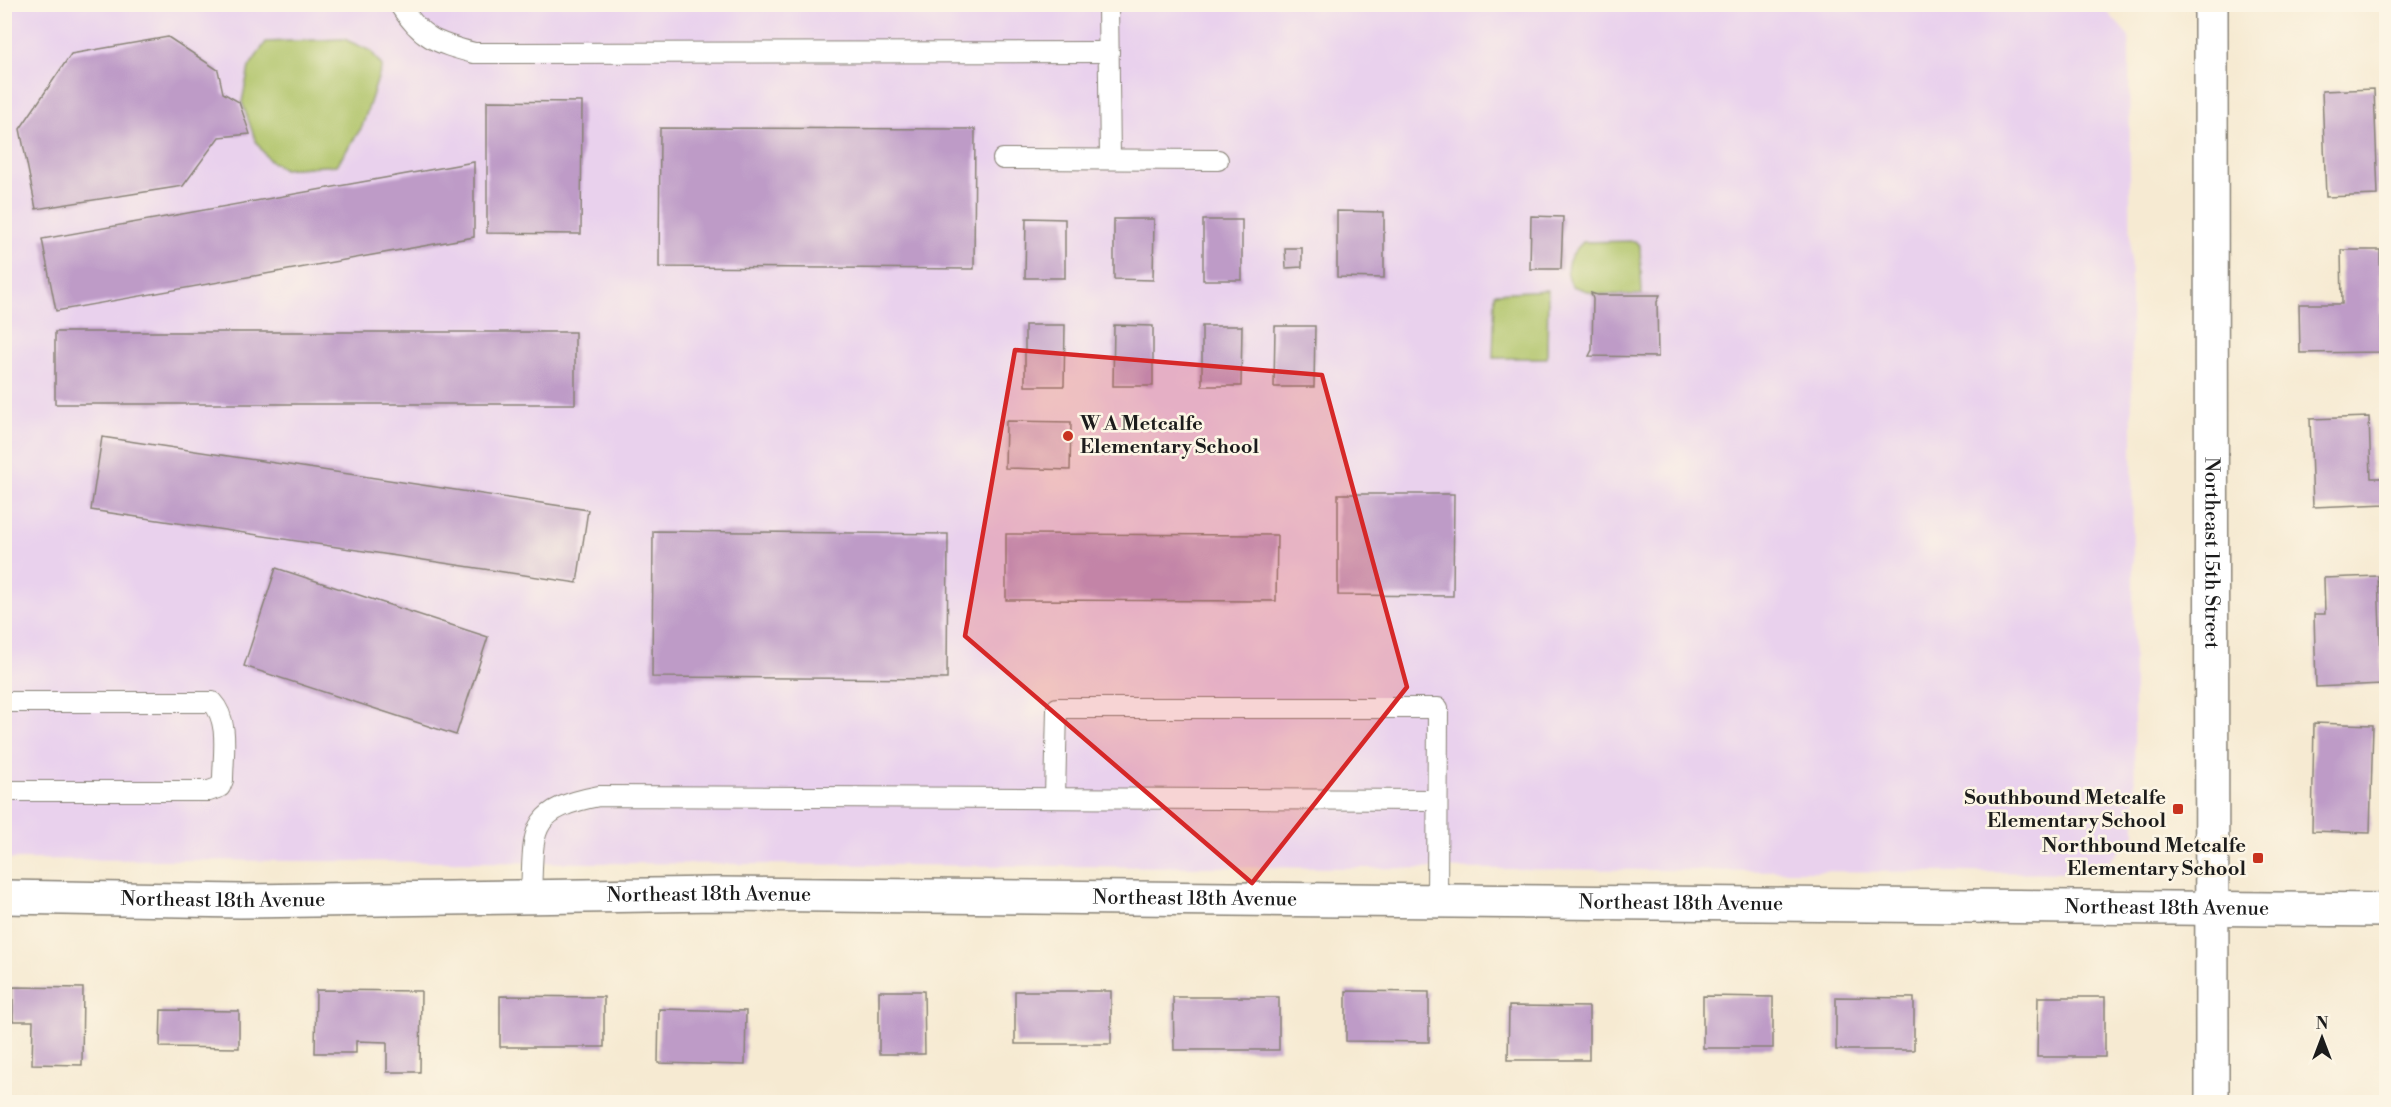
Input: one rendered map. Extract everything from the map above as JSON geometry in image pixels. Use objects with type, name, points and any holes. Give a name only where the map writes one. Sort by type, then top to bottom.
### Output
[{"type":"street","name":"Northeast 15th Street","points":[[2211,4],[2212,1102]]},
{"type":"street","name":"Northeast 18th Avenue","points":[[4,897],[240,901],[729,894],[2386,910]]},
{"type":"lane","points":[[399,4],[412,26],[440,44],[474,53],[1109,52]]},
{"type":"lane","points":[[1108,4],[1110,159]]},
{"type":"lane","points":[[1003,159],[1218,160]]},
{"type":"lane","points":[[4,702],[212,702],[221,711],[224,727],[224,780],[220,787],[209,790],[4,791]]},
{"type":"lane","points":[[1055,798],[1057,708],[1438,708],[1437,902]]},
{"type":"lane","points":[[531,896],[533,834],[543,819],[567,802],[588,798],[1437,800]]},
{"type":"highlighted area","points":[[1015,350],[1322,375],[1407,687],[1252,883],[965,636]]},
{"type":"shaded area","name":"W A Metcalfe Elementary School","points":[[2100,4],[2129,36],[2135,835],[2097,873],[5,859],[5,5]]},
{"type":"green space","points":[[344,39],[371,51],[382,66],[362,127],[337,165],[283,169],[269,160],[256,142],[242,102],[249,67],[266,42]]},
{"type":"green space","points":[[1635,241],[1640,246],[1642,295],[1596,294],[1572,286],[1567,267],[1568,262],[1583,242]]},
{"type":"green space","points":[[1548,290],[1547,358],[1493,358],[1495,293]]},
{"type":"building","points":[[168,37],[218,70],[223,93],[239,102],[250,134],[219,137],[183,186],[36,209],[20,129],[71,54]]},
{"type":"building","points":[[2374,89],[2378,195],[2326,197],[2322,91]]},
{"type":"building","points":[[487,101],[582,102],[581,234],[487,233]]},
{"type":"building","points":[[660,128],[975,129],[974,269],[659,267]]},
{"type":"building","points":[[474,162],[474,237],[56,311],[42,239]]},
{"type":"building","points":[[1337,211],[1384,212],[1384,278],[1337,277]]},
{"type":"building","points":[[1531,216],[1563,217],[1561,269],[1530,269]]},
{"type":"building","points":[[1026,218],[1065,219],[1065,278],[1025,278]]},
{"type":"building","points":[[1114,219],[1154,219],[1153,280],[1114,279]]},
{"type":"building","points":[[1203,220],[1242,220],[1242,280],[1203,280]]},
{"type":"building","points":[[1285,248],[1302,248],[1302,267],[1286,268]]},
{"type":"building","points":[[2341,250],[2380,250],[2382,352],[2300,353],[2299,304],[2342,304]]},
{"type":"building","points":[[1591,293],[1597,295],[1660,295],[1657,302],[1658,357],[1589,356],[1592,350],[1593,299]]},
{"type":"building","points":[[1025,325],[1065,325],[1064,386],[1025,386]]},
{"type":"building","points":[[1114,325],[1153,326],[1153,386],[1113,386]]},
{"type":"building","points":[[1202,326],[1242,326],[1241,386],[1202,386]]},
{"type":"building","points":[[1275,326],[1315,326],[1314,387],[1274,387]]},
{"type":"building","points":[[55,332],[575,332],[575,404],[55,404]]},
{"type":"building","points":[[2369,417],[2371,478],[2386,478],[2386,504],[2313,507],[2310,419]]},
{"type":"building","points":[[1006,421],[1071,422],[1070,470],[1005,468]]},
{"type":"building","points":[[102,437],[588,510],[577,583],[91,510]]},
{"type":"building","points":[[1338,494],[1454,494],[1453,596],[1338,595]]},
{"type":"building","points":[[653,531],[948,534],[947,679],[652,677]]},
{"type":"building","points":[[1006,534],[1277,535],[1276,601],[1006,600]]},
{"type":"building","points":[[276,568],[488,637],[456,735],[244,666]]},
{"type":"building","points":[[2378,576],[2382,684],[2316,687],[2314,614],[2325,614],[2324,578]]},
{"type":"building","points":[[2314,723],[2373,725],[2370,833],[2312,831]]},
{"type":"building","points":[[13,987],[83,988],[82,1065],[32,1064],[33,1021],[13,1021]]},
{"type":"building","points":[[316,990],[421,991],[420,1072],[387,1072],[387,1042],[356,1041],[356,1053],[315,1053]]},
{"type":"building","points":[[879,991],[924,991],[925,1054],[879,1054]]},
{"type":"building","points":[[1015,991],[1111,991],[1111,1044],[1015,1044]]},
{"type":"building","points":[[1346,991],[1429,992],[1429,1042],[1346,1041]]},
{"type":"building","points":[[500,996],[604,997],[604,1047],[500,1047]]},
{"type":"building","points":[[1703,996],[1773,997],[1773,1048],[1703,1048]]},
{"type":"building","points":[[1173,997],[1279,997],[1279,1050],[1174,1050]]},
{"type":"building","points":[[1836,997],[1914,998],[1914,1050],[1836,1050]]},
{"type":"building","points":[[2038,997],[2105,997],[2105,1057],[2037,1057]]},
{"type":"building","points":[[1509,1006],[1589,1007],[1589,1060],[1508,1060]]},
{"type":"building","points":[[659,1009],[746,1011],[745,1065],[658,1063]]},
{"type":"building","points":[[161,1010],[239,1011],[239,1048],[160,1047]]},
{"type":"place","name":"W A Metcalfe Elementary School","points":[[1068,436]]},
{"type":"place","name":"Southbound Metcalfe Elementary School","points":[[2178,809]]},
{"type":"place","name":"Northbound Metcalfe Elementary School","points":[[2258,858]]}]
